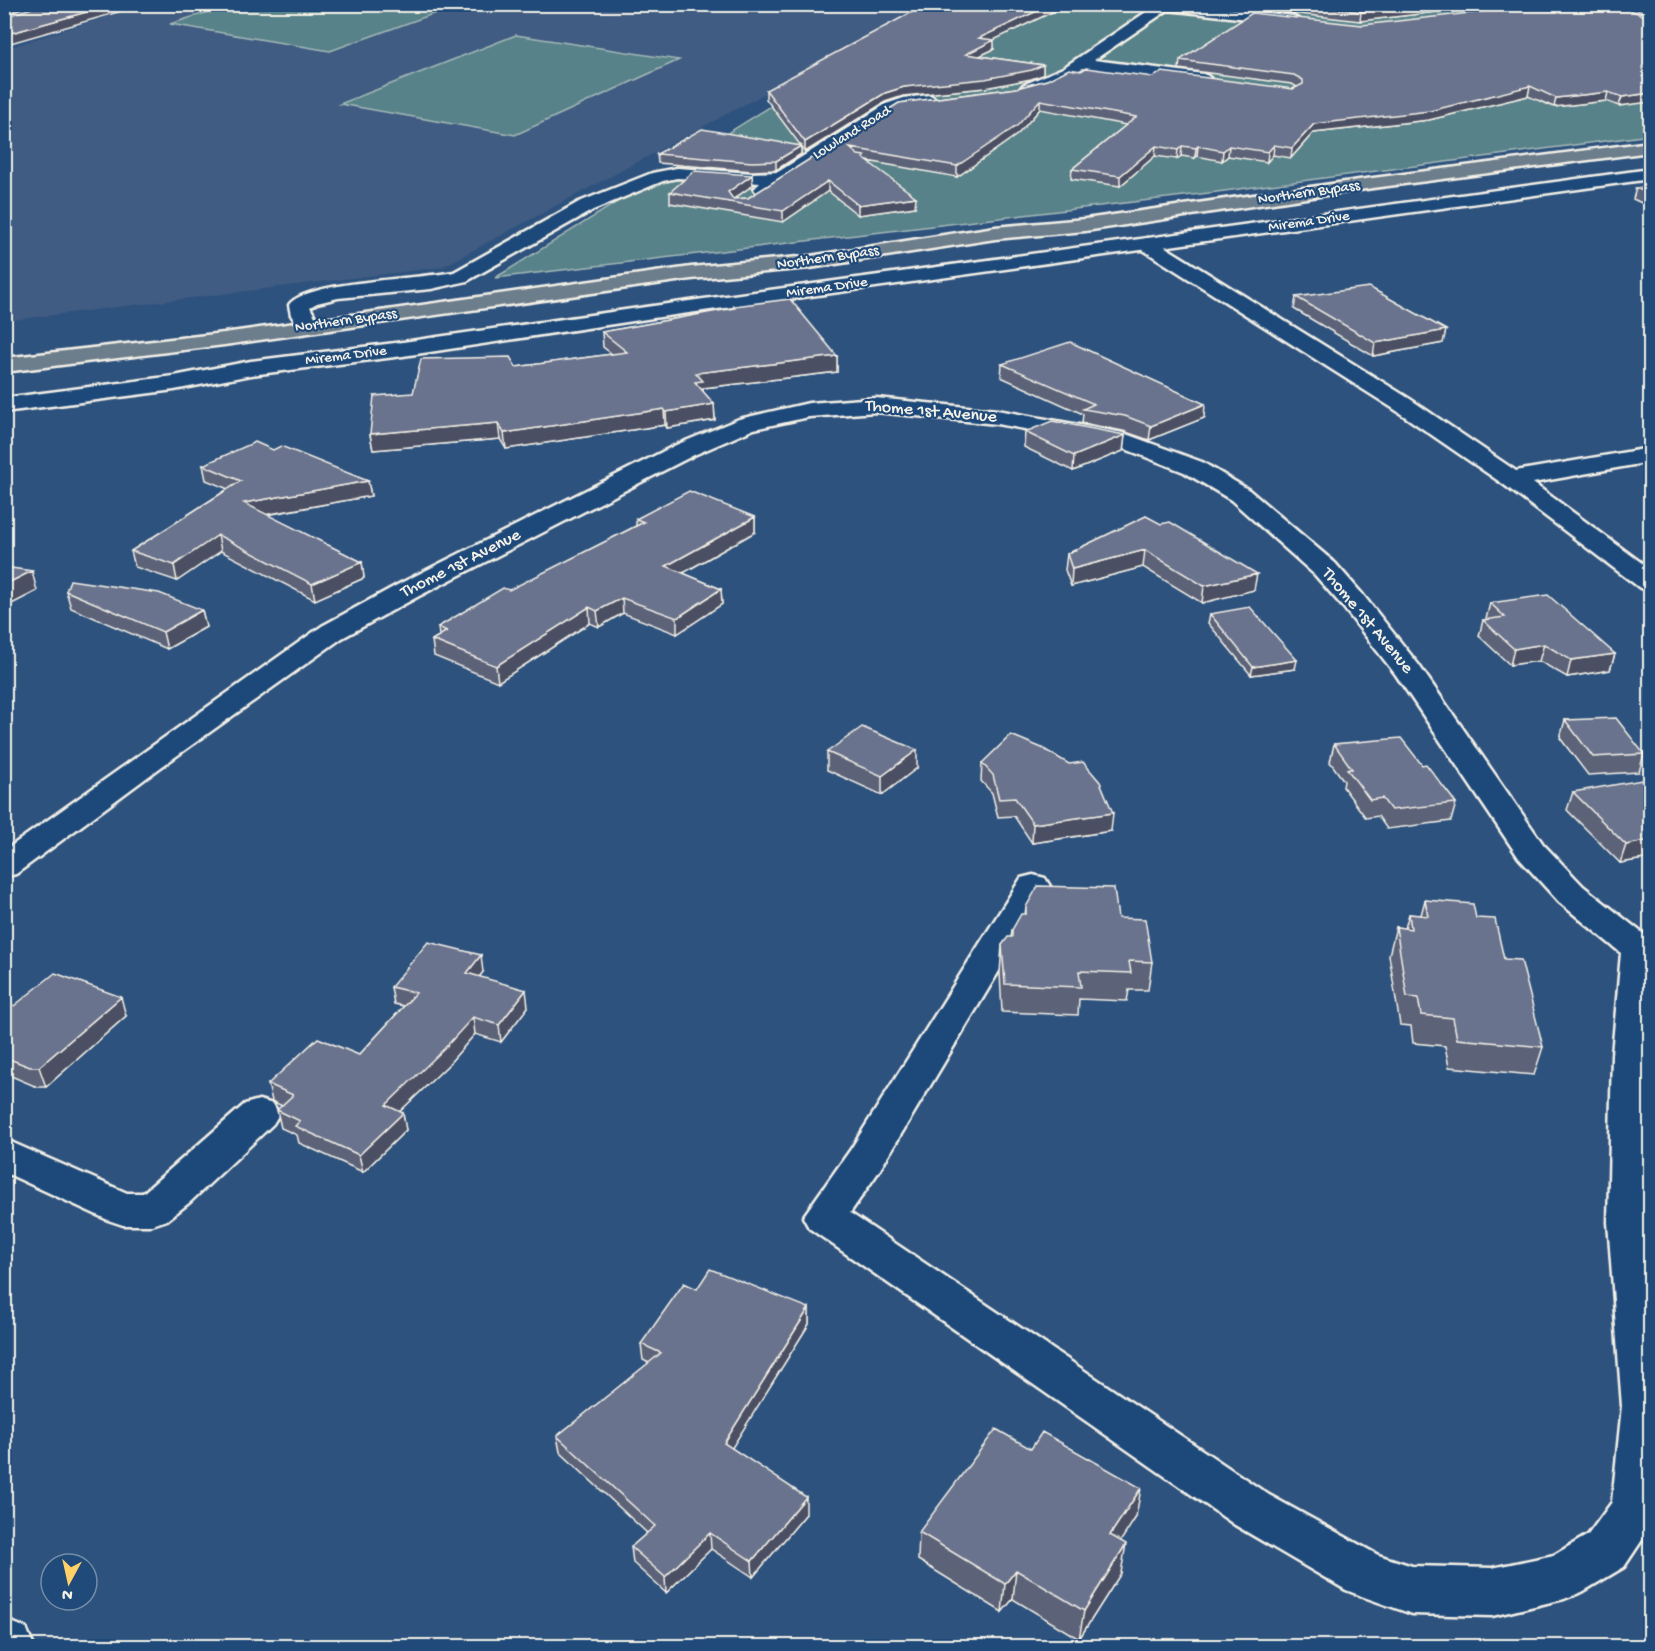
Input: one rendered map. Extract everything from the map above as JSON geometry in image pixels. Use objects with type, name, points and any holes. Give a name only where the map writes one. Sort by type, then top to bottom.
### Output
[{"type":"main road","name":"Northern Bypass","points":[[4,365],[309,326],[691,273],[810,262],[994,233],[1085,225],[1373,183],[1650,147]]},
{"type":"street","points":[[1016,90],[1040,84],[1080,63],[1167,5],[1313,22]]},
{"type":"street","points":[[1080,63],[1221,82]]},
{"type":"street","name":"Lowland Road","points":[[748,198],[892,107],[904,103],[952,97]]},
{"type":"street","points":[[309,326],[299,305],[310,297],[431,283],[460,277],[586,207],[658,177],[677,173],[752,178],[781,177]]},
{"type":"street","name":"Mirema Drive","points":[[4,405],[174,383],[251,368],[1650,174]]},
{"type":"street","points":[[1147,244],[1402,404],[1512,479],[1650,582]]},
{"type":"street","name":"Thome 1st Avenue","points":[[4,867],[150,760],[332,632],[409,590],[675,455],[739,427],[809,410],[876,405],[997,417],[1123,440],[1193,467],[1240,495],[1325,569],[1353,601],[1414,678],[1531,851],[1571,894],[1645,948]]},
{"type":"street","points":[[1512,479],[1650,455]]},
{"type":"street","points":[[1033,885],[865,1160],[824,1217],[1252,1510],[1364,1574],[1412,1590],[1492,1592],[1564,1576],[1606,1551],[1636,1508],[1645,1406],[1629,1222],[1631,1055],[1645,948]]},
{"type":"street","points":[[4,1154],[123,1209],[152,1209],[175,1191],[259,1114]]},
{"type":"shaded area","points":[[146,4],[930,5],[442,267],[5,321],[4,49]]},
{"type":"green space","points":[[233,4],[458,5],[330,51],[170,24]]},
{"type":"green space","points":[[1585,4],[1650,32],[1650,135],[1209,193],[495,278],[789,95],[955,5]]},
{"type":"green space","points":[[516,35],[679,60],[515,135],[340,104]]},
{"type":"building","points":[[44,4],[115,4],[4,35],[4,17]]},
{"type":"building","points":[[932,4],[1052,4],[979,38],[994,40],[966,54],[1043,65],[1032,70],[985,79],[904,87],[885,93],[805,142],[766,90],[914,11]]},
{"type":"building","points":[[1291,4],[1432,4],[1361,12]]},
{"type":"building","points":[[1551,4],[1616,4],[1650,18],[1650,93],[1622,97],[1608,92],[1556,98],[1530,86],[1430,111],[1314,124],[1292,148],[1274,145],[1268,152],[1229,146],[1223,151],[1198,146],[1196,148],[1182,146],[1178,150],[1156,146],[1120,176],[1072,169],[1136,117],[1040,100],[1018,125],[957,166],[850,148],[858,155],[865,156],[863,158],[916,197],[858,205],[828,181],[783,211],[670,192],[694,171],[752,175],[728,192],[733,199],[748,198],[899,103],[1017,88],[1047,80],[1069,69],[1081,71],[1086,68],[1153,77],[1162,72],[1293,89],[1303,84],[1303,80],[1294,75],[1180,60],[1252,13],[1362,25]]},
{"type":"building","points":[[702,129],[801,146],[776,161],[752,162],[657,154]]},
{"type":"building","points":[[1650,186],[1650,194],[1636,188]]},
{"type":"building","points":[[1369,287],[1446,330],[1375,343],[1296,297]]},
{"type":"building","points":[[790,299],[837,356],[696,373],[703,381],[695,382],[714,404],[666,412],[664,409],[504,433],[498,423],[370,434],[374,396],[413,393],[421,359],[510,357],[516,367],[627,352],[602,332],[735,308],[734,306]]},
{"type":"building","points":[[1070,342],[1205,404],[1151,426],[1125,416],[1083,409],[1094,404],[1002,364]]},
{"type":"building","points":[[1052,421],[1125,435],[1074,456],[1025,432]]},
{"type":"building","points":[[255,442],[273,450],[281,446],[368,481],[244,503],[362,562],[312,584],[218,535],[174,565],[131,551],[241,481],[203,465]]},
{"type":"building","points":[[689,491],[755,517],[666,566],[721,589],[677,618],[622,598],[597,611],[589,607],[496,666],[432,640],[447,631],[438,627],[503,588],[509,590],[644,522],[636,519]]},
{"type":"building","points":[[1146,516],[1161,524],[1170,522],[1257,574],[1204,586],[1145,550],[1072,569],[1067,554]]},
{"type":"building","points":[[4,567],[32,571],[4,585]]},
{"type":"building","points":[[70,580],[159,593],[202,610],[163,632],[66,591]]},
{"type":"building","points":[[1548,595],[1615,654],[1571,660],[1544,644],[1514,649],[1483,620],[1505,617],[1490,603]]},
{"type":"building","points":[[1250,607],[1297,660],[1253,667],[1210,614]]},
{"type":"building","points":[[1616,718],[1644,754],[1593,757],[1565,720]]},
{"type":"building","points":[[862,727],[917,750],[882,776],[827,752]]},
{"type":"building","points":[[1011,735],[1042,748],[1069,764],[1083,762],[1100,782],[1113,813],[1033,824],[1015,798],[999,799],[993,775],[982,763]]},
{"type":"building","points":[[1401,738],[1422,765],[1426,764],[1456,803],[1391,810],[1382,798],[1370,800],[1347,769],[1352,769],[1334,744]]},
{"type":"building","points":[[1642,780],[1650,788],[1650,840],[1626,845],[1573,792]]},
{"type":"building","points":[[1038,886],[1114,888],[1118,918],[1145,919],[1152,962],[1129,961],[1131,973],[1079,971],[1081,987],[1005,984],[1002,945],[1008,937],[1012,937],[1012,930],[1021,914],[1026,914],[1026,907]]},
{"type":"building","points":[[1425,900],[1473,904],[1476,918],[1495,919],[1504,959],[1521,960],[1543,1047],[1457,1039],[1453,1018],[1421,1015],[1418,998],[1407,997],[1396,927],[1411,929],[1409,914],[1428,916]]},
{"type":"building","points":[[428,942],[481,955],[467,973],[526,990],[499,1025],[473,1017],[444,1049],[386,1105],[403,1113],[359,1155],[295,1126],[300,1121],[277,1110],[293,1095],[268,1084],[318,1038],[359,1055],[416,993],[391,987]]},
{"type":"building","points":[[55,973],[121,997],[39,1067],[30,1067],[4,1057],[4,1002],[14,1006]]},
{"type":"building","points":[[710,1269],[809,1308],[724,1443],[806,1497],[752,1561],[710,1533],[665,1577],[631,1547],[655,1526],[557,1436],[661,1353],[641,1344],[684,1283],[697,1289]]},
{"type":"building","points":[[996,1429],[1031,1449],[1042,1432],[1141,1488],[1110,1535],[1126,1544],[1084,1611],[1016,1570],[1005,1584],[919,1532]]}]
